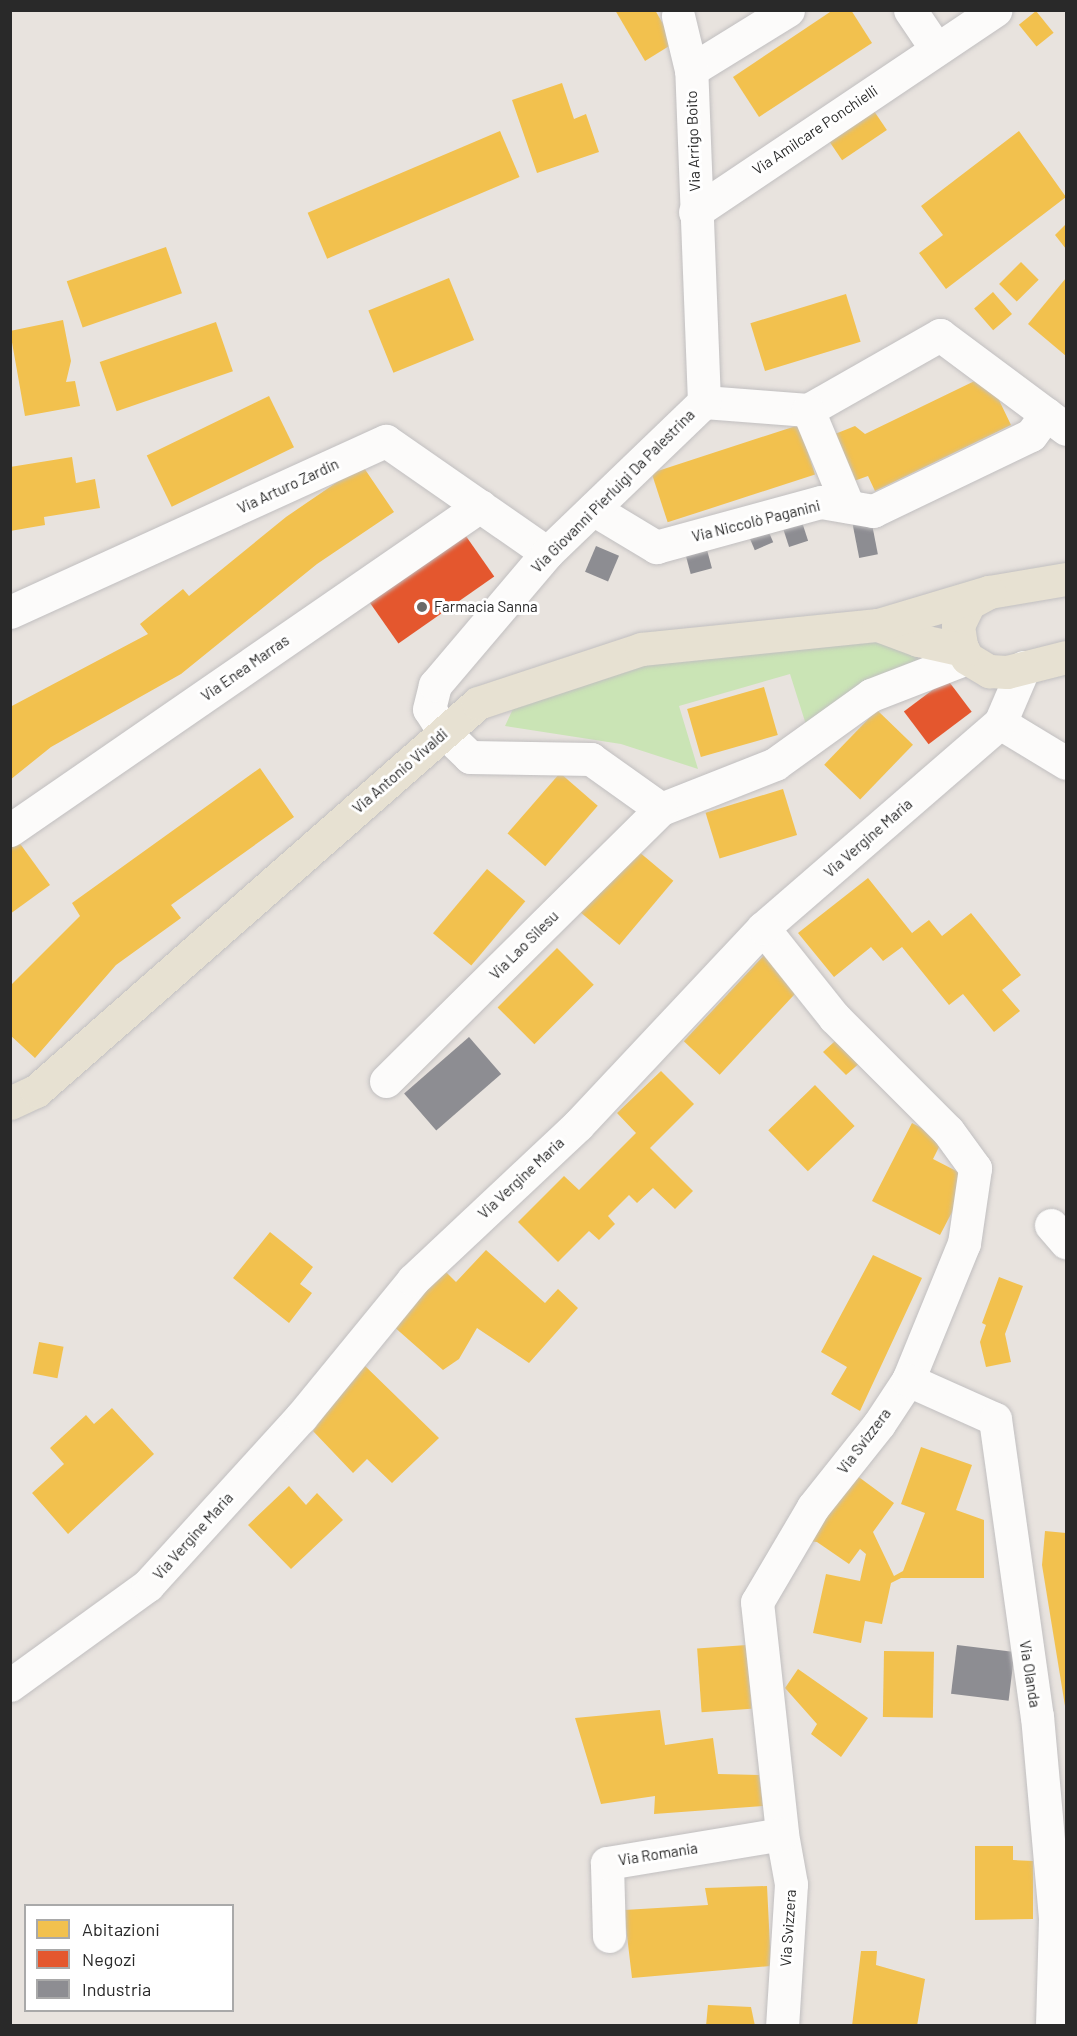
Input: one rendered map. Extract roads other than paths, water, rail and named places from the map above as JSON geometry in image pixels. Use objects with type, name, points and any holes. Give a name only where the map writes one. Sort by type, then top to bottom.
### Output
[{"type":"main road","name":"Via Antonio Vivaldi","points":[[10,1103],[36,1091],[478,702],[641,649],[878,625],[989,592],[1066,579]]},
{"type":"main road","points":[[965,654],[958,635],[960,618],[969,603],[989,592]]},
{"type":"main road","name":"Via Antonio Vivaldi","points":[[878,625],[965,654],[989,671],[1024,667],[1066,657]]},
{"type":"street","name":"Via Arrigo Boito","points":[[691,69],[788,10]]},
{"type":"street","points":[[910,10],[935,48]]},
{"type":"street","name":"Via Amilcare Ponchielli","points":[[695,212],[935,48],[996,10]]},
{"type":"street","name":"Via Arrigo Boito","points":[[678,16],[691,69],[695,212]]},
{"type":"street","name":"Via Giovanni Pierluigi Da Palestrina","points":[[444,732],[429,709],[435,685],[547,553],[704,402],[695,212]]},
{"type":"street","points":[[704,402],[808,410],[940,335],[1056,422]]},
{"type":"street","points":[[808,410],[848,506]]},
{"type":"street","name":"Via Niccolò Paganini","points":[[593,508],[656,547],[821,502],[873,511],[1056,422]]},
{"type":"street","name":"Via Arturo Zardin","points":[[10,612],[386,441],[547,553]]},
{"type":"street","name":"Via Enea Marras","points":[[10,830],[480,506]]},
{"type":"street","name":"Via Lao Silesu","points":[[386,1081],[662,809],[775,764],[871,695],[965,654]]},
{"type":"street","name":"Via Vergine Maria","points":[[10,1685],[148,1585],[301,1417],[413,1280],[578,1125],[763,928],[1000,723],[1024,667]]},
{"type":"street","points":[[1000,723],[1066,763]]},
{"type":"street","points":[[444,732],[470,757],[591,759],[662,809]]},
{"type":"street","name":"Via Svizzera","points":[[763,928],[834,1017],[948,1131],[975,1168],[964,1243],[908,1380],[879,1424],[813,1507],[757,1602],[782,1834],[791,1884],[782,2025]]},
{"type":"street","name":"Via Olanda","points":[[908,1380],[994,1419],[1037,1716],[1055,1918],[1052,2025]]},
{"type":"street","name":"Via Romania","points":[[609,1935],[607,1863],[782,1834]]},
{"type":"place","name":"Farmacia Sanna","points":[[422,607]]}]
